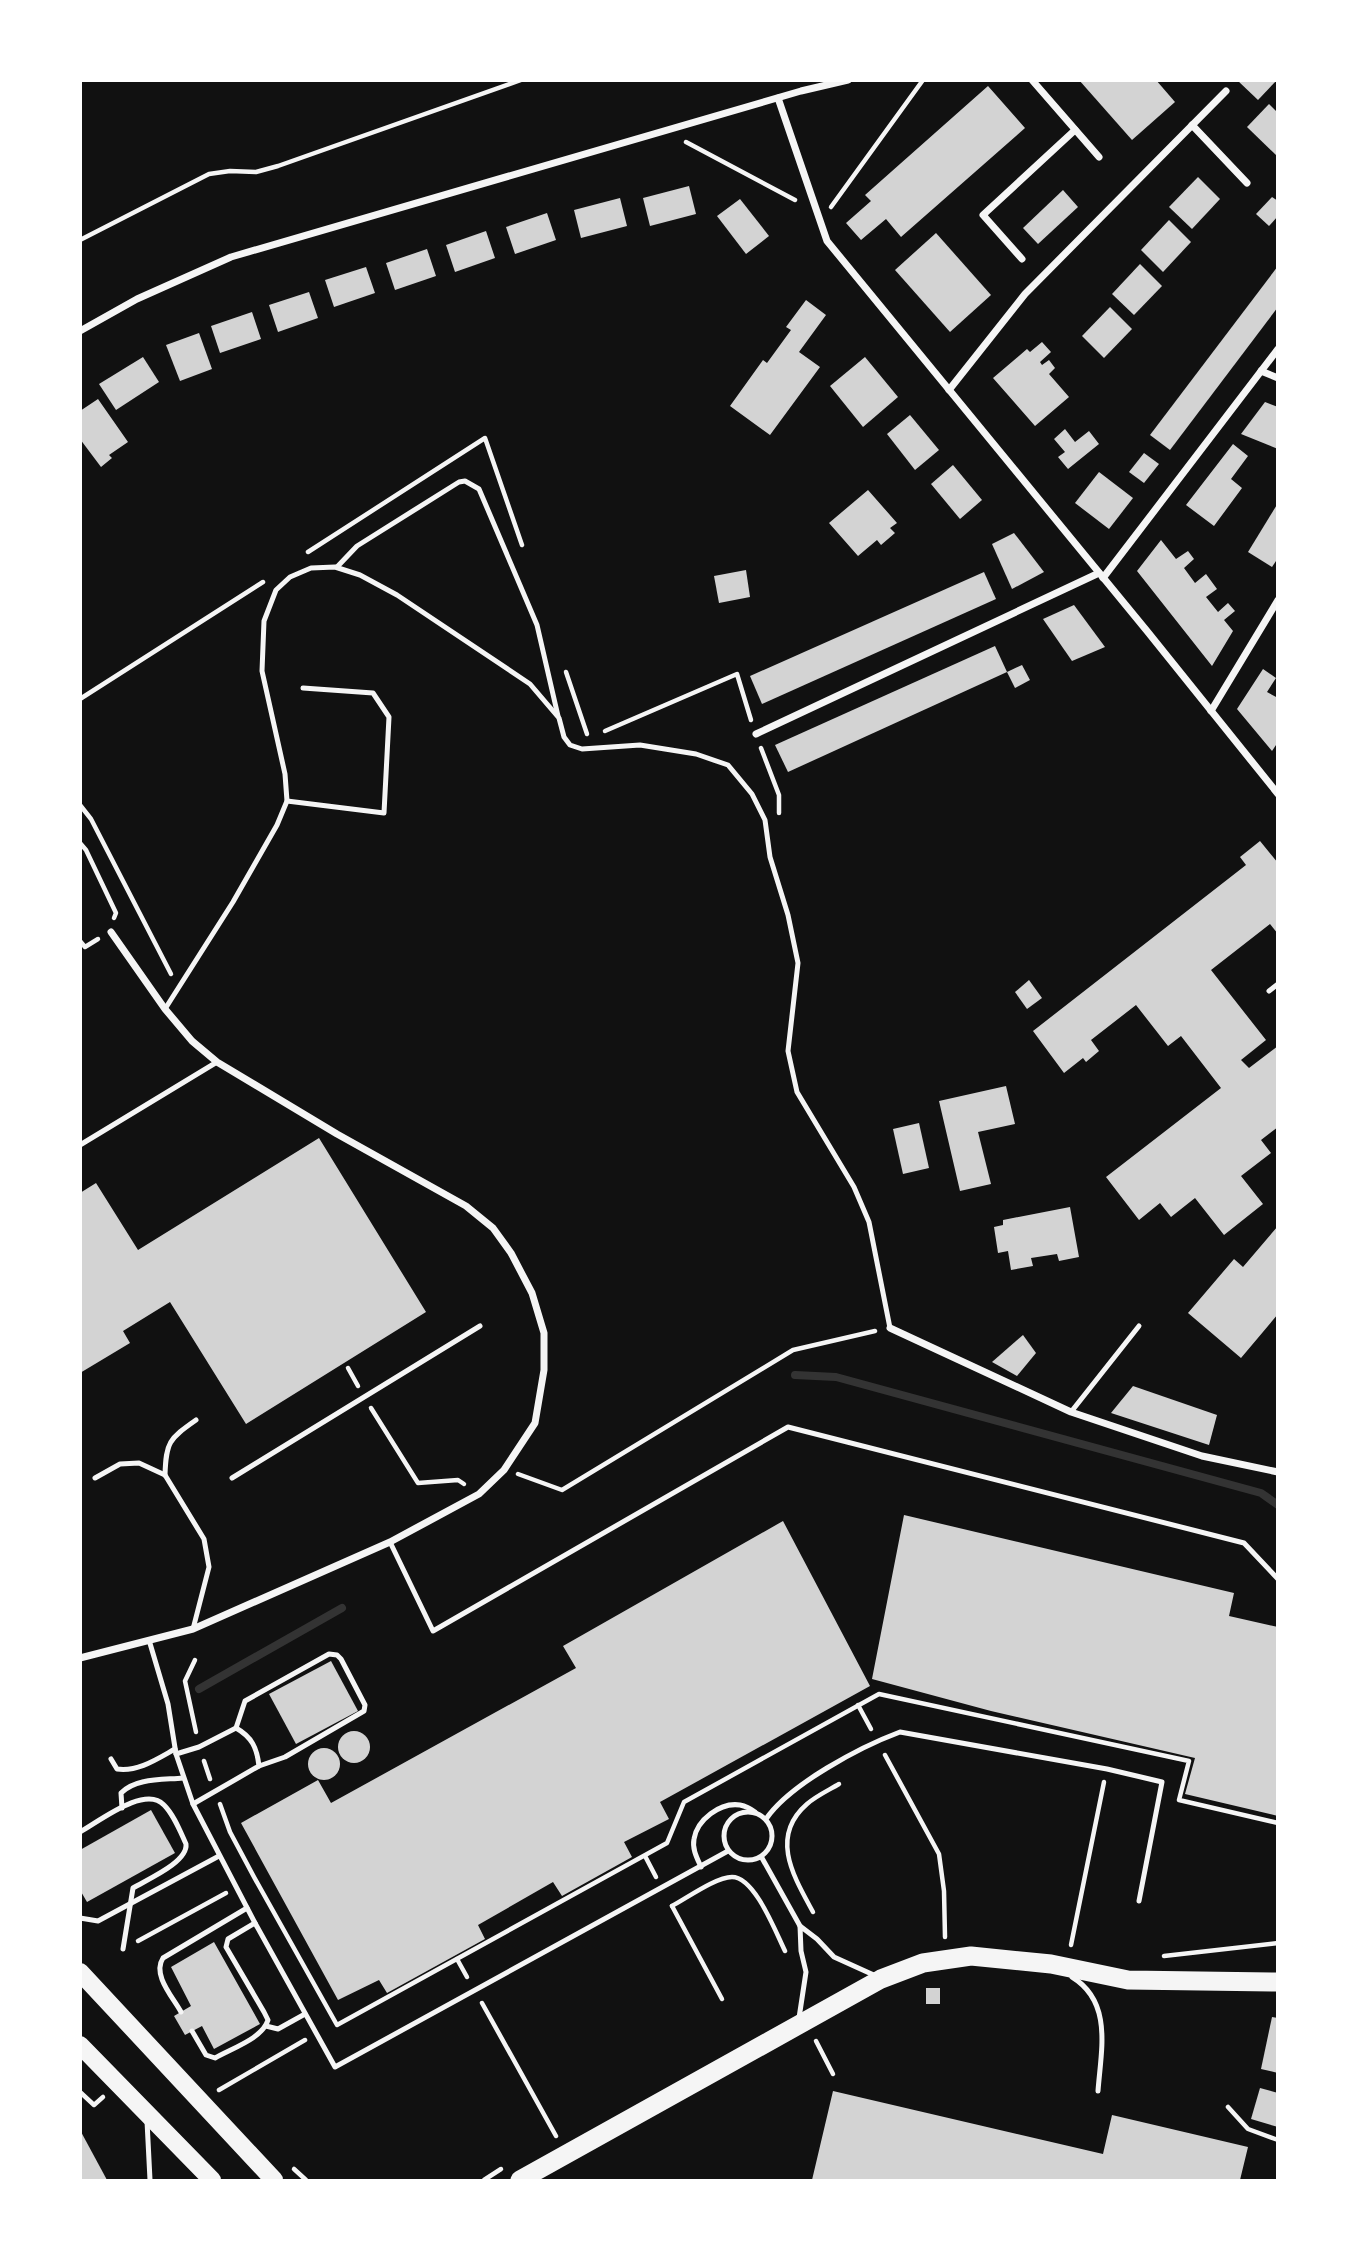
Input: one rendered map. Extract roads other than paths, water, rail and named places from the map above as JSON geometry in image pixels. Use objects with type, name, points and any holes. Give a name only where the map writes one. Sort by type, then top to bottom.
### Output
[{"type":"highway","points":[[520,2180],[566,2153],[806,2031],[881,1979],[923,1963],[971,1956],[1059,1965],[1128,1980],[1211,1983],[1275,1980]]},
{"type":"main road","points":[[80,1972],[275,2180]]},
{"type":"main road","points":[[80,2045],[212,2180]]},
{"type":"street","points":[[80,331],[137,299],[231,257],[848,80]]},
{"type":"street","points":[[1032,80],[1099,157]]},
{"type":"street","points":[[949,390],[1026,294],[1226,91]]},
{"type":"street","points":[[778,98],[827,241],[1278,794]]},
{"type":"street","points":[[1192,125],[1247,183]]},
{"type":"street","points":[[1022,259],[983,215],[1075,130]]},
{"type":"street","points":[[756,734],[1101,576],[1278,349]]},
{"type":"street","points":[[1261,371],[1278,378]]},
{"type":"street","points":[[1211,712],[1278,600]]},
{"type":"street","points":[[80,1658],[192,1629],[390,1542],[479,1494],[504,1469],[535,1423],[544,1370],[544,1333],[532,1293],[493,1228],[466,1206],[303,1115],[217,1062],[192,1041],[165,1009],[111,932]]},
{"type":"street","points":[[890,1328],[1070,1412],[1202,1456],[1278,1472]]},
{"type":"lane","points":[[338,567],[358,546],[459,482],[472,484],[478,489],[537,625],[564,737],[570,745],[582,749],[640,745],[696,754],[728,765],[752,794],[765,820],[771,857],[798,962],[788,1051],[792,1076],[797,1092],[854,1187],[869,1222],[890,1328]]},
{"type":"lane","points":[[165,1009],[233,902],[277,825],[287,801],[285,774],[262,671],[264,621],[276,590],[290,577],[311,568],[338,567],[360,575],[454,631],[530,684],[559,718]]},
{"type":"lane","points":[[287,801],[384,813],[389,717],[373,693],[303,688]]},
{"type":"lane","points":[[1269,991],[1278,984]]},
{"type":"lane","points":[[80,1145],[217,1062]]},
{"type":"lane","points":[[232,1478],[480,1326]]},
{"type":"lane","points":[[1070,1412],[1139,1326]]},
{"type":"lane","points":[[192,1629],[209,1567],[204,1539],[165,1475],[166,1450],[176,1433],[196,1420]]},
{"type":"lane","points":[[390,1542],[433,1631],[788,1427],[1244,1543],[1278,1579]]},
{"type":"lane","points":[[95,1478],[120,1464],[139,1463],[165,1475]]},
{"type":"lane","points":[[149,1640],[168,1704],[175,1752],[194,1804],[247,1909],[335,2067],[729,1851]]},
{"type":"lane","points":[[111,1759],[117,1769],[128,1771],[175,1752],[199,1747],[236,1728],[245,1701],[329,1654],[337,1655],[365,1705],[364,1711],[285,1757],[259,1766],[194,1804]]},
{"type":"lane","points":[[236,1728],[248,1735],[258,1751],[259,1766]]},
{"type":"lane","points":[[766,1819],[776,1804],[792,1790],[877,1740],[900,1732],[1107,1769],[1162,1782],[1139,1901]]},
{"type":"lane","points":[[122,1808],[121,1793],[127,1787],[138,1783],[183,1778]]},
{"type":"lane","points":[[80,1832],[147,1797],[162,1803],[186,1844],[187,1850],[177,1861],[133,1888],[123,1949]]},
{"type":"lane","points":[[701,1867],[695,1855],[694,1840],[701,1821],[723,1808],[738,1804],[758,1814],[766,1819],[771,1826],[772,1844],[762,1858],[741,1860],[729,1851],[724,1835],[729,1822],[745,1812],[758,1814]]},
{"type":"lane","points":[[80,1918],[98,1921],[219,1856]]},
{"type":"lane","points":[[762,1858],[800,1926],[834,1956],[881,1979]]},
{"type":"lane","points":[[181,2012],[159,1973],[159,1963],[163,1958],[247,1909]]},
{"type":"lane","points":[[192,2031],[206,2055],[215,2057],[259,2034],[266,2026],[268,2020],[264,2012],[226,1947],[228,1939],[255,1923]]},
{"type":"lane","points":[[800,1926],[801,1951],[806,1972],[799,2002],[806,2031]]},
{"type":"lane","points":[[1059,1965],[1083,1983],[1097,2003],[1102,2024],[1098,2091]]},
{"type":"lane","points":[[266,2026],[278,2029],[304,2014]]},
{"type":"lane","points":[[147,2113],[150,2180]]},
{"type":"waterway","points":[[795,1375],[836,1377],[1261,1493],[1278,1505]]},
{"type":"waterway","points":[[199,1689],[342,1608]]}]
